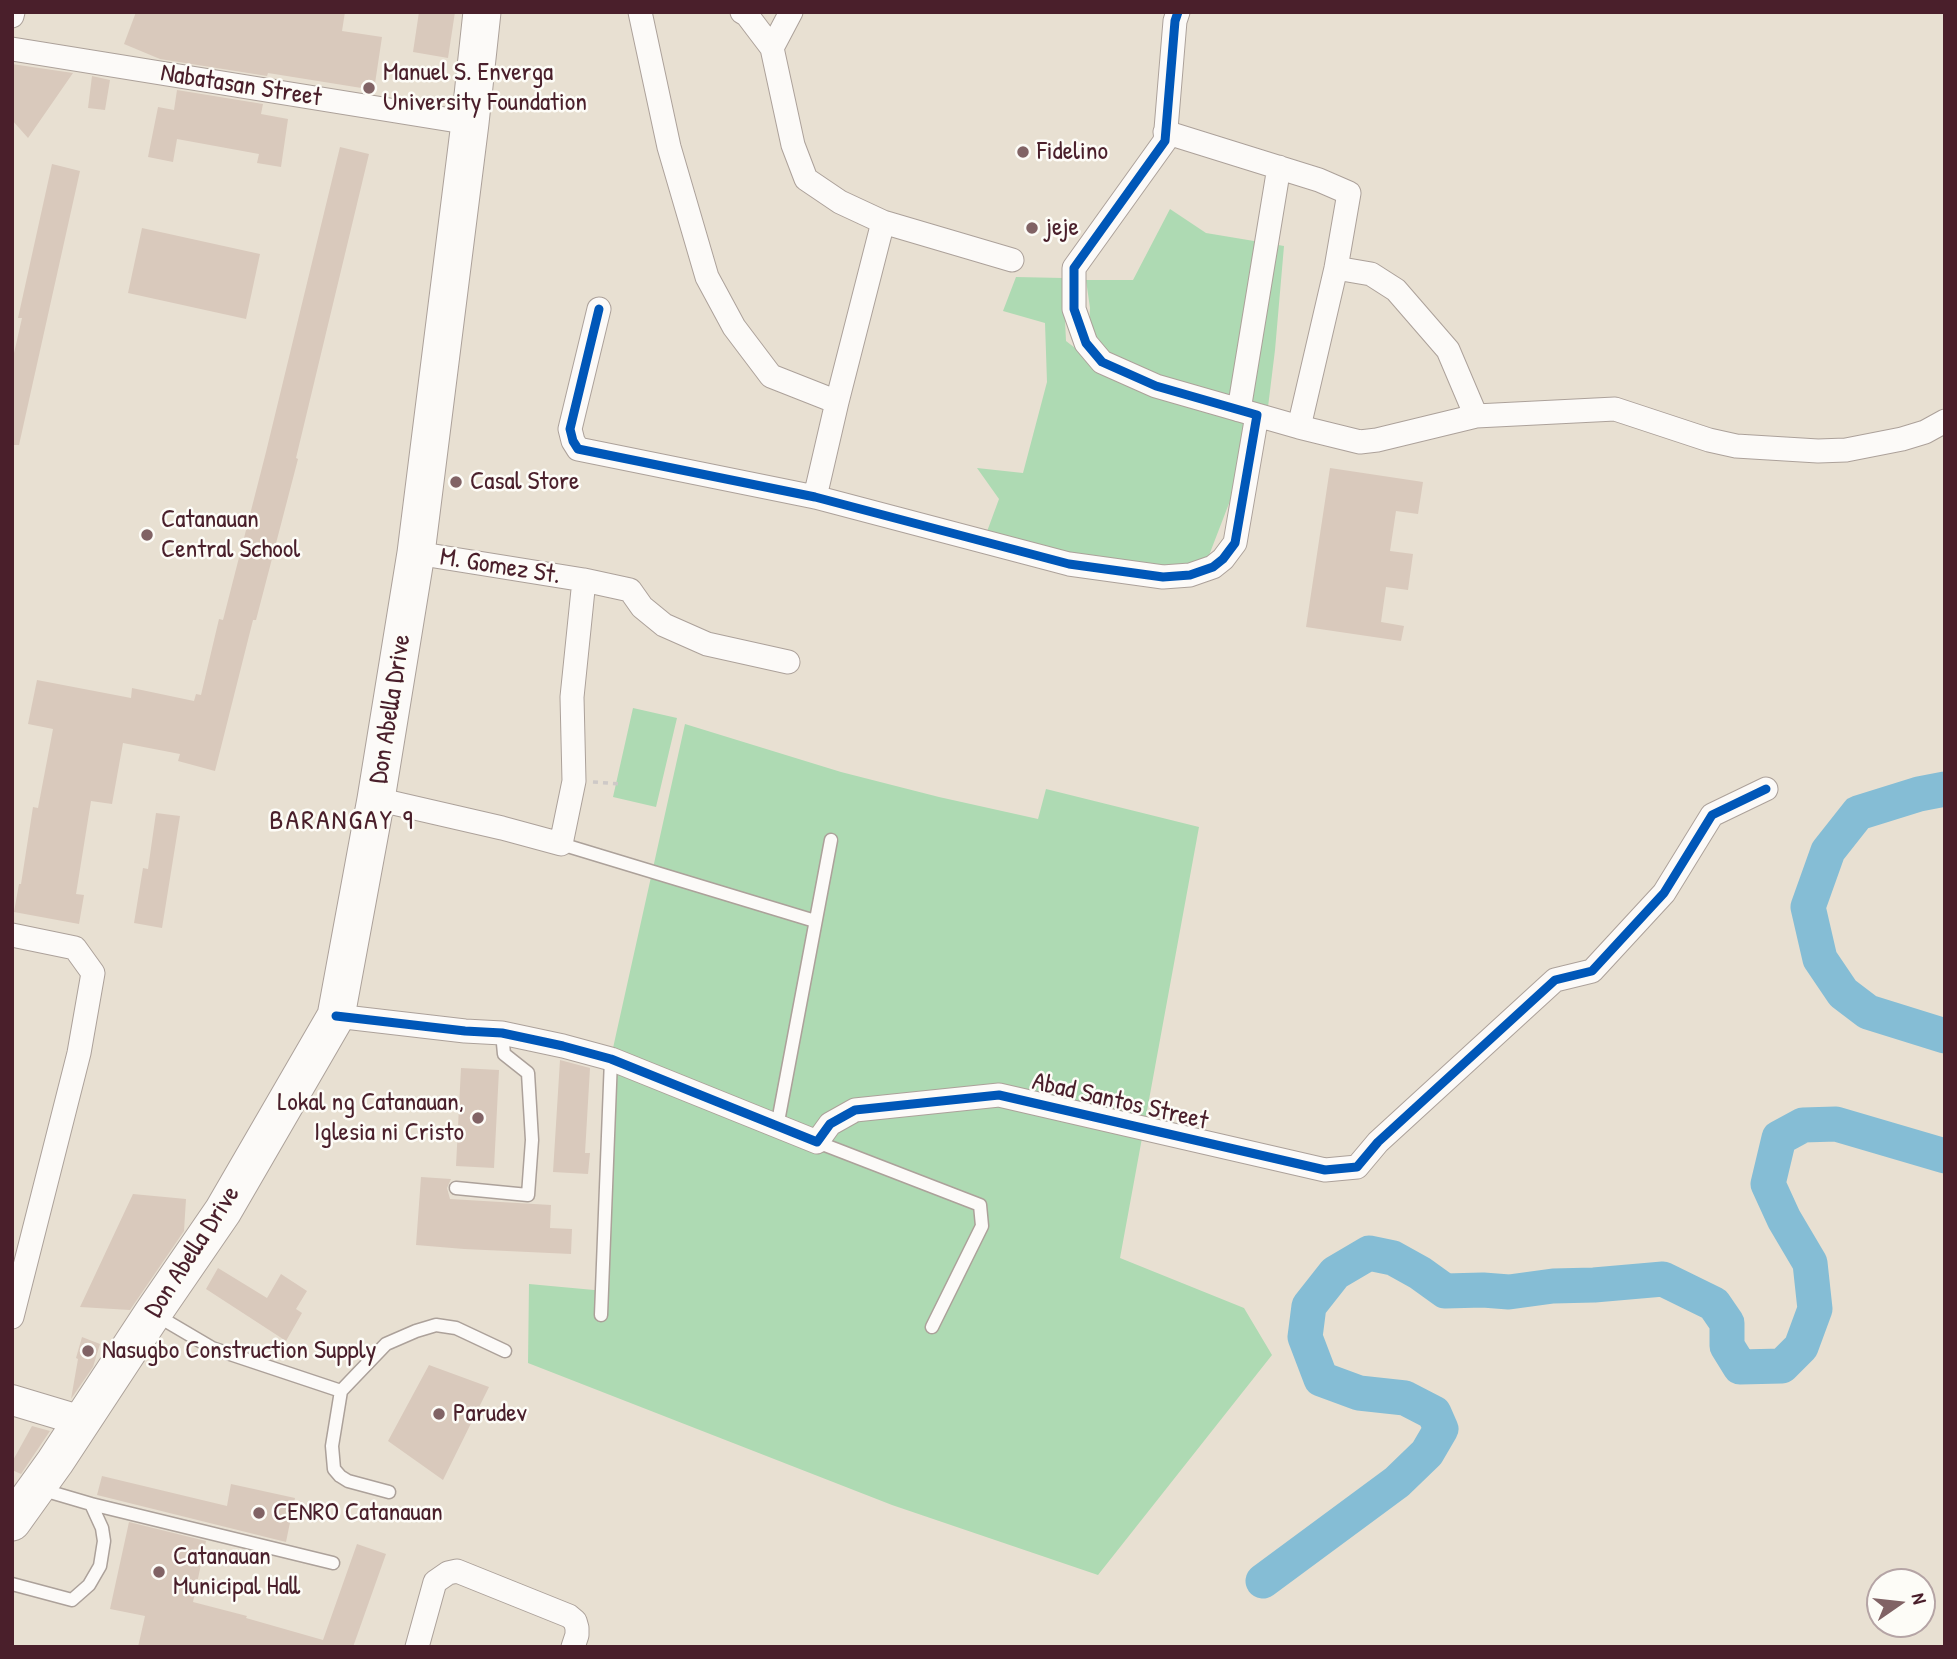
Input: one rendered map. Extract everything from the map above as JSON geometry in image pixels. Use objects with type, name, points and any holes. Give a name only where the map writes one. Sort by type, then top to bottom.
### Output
[{"type":"main road","name":"Don Abella Drive","points":[[12,1522],[223,1211],[336,1016],[376,799],[416,553],[482,12]]},
{"type":"street","points":[[640,12],[669,147],[707,277],[734,327],[771,376],[837,402]]},
{"type":"street","points":[[742,12],[772,48],[793,145],[806,179],[840,202],[883,222],[1012,260]]},
{"type":"street","points":[[772,48],[791,12]]},
{"type":"street","points":[[1178,12],[1165,141],[1074,268],[1074,309],[1086,343],[1102,362],[1156,386],[1360,442],[1476,415],[1615,409],[1735,446],[1846,450],[1902,439],[1925,432],[1945,421]]},
{"type":"street","name":"Nabatasan Street","points":[[12,49],[470,123]]},
{"type":"street","points":[[1165,132],[1319,180],[1349,193],[1336,268],[1299,427]]},
{"type":"street","points":[[599,309],[570,429],[578,449],[815,497],[1069,564],[1163,577],[1189,575],[1213,567],[1235,544],[1248,412],[1279,167]]},
{"type":"street","points":[[815,497],[883,222]]},
{"type":"street","points":[[1336,268],[1371,274],[1396,290],[1448,350],[1476,415]]},
{"type":"street","name":"M. Gomez St.","points":[[416,553],[630,590],[642,607],[664,625],[708,644],[788,663]]},
{"type":"street","points":[[376,799],[561,844],[574,781],[572,697],[584,580]]},
{"type":"street","name":"Abad Santos Street","points":[[817,1142],[830,1124],[855,1110],[999,1095],[1325,1170],[1357,1167],[1378,1142],[1555,980],[1592,971],[1664,892],[1712,815],[1766,789]]},
{"type":"street","points":[[12,935],[75,948],[93,973],[79,1053],[12,1317]]},
{"type":"street","points":[[336,1016],[502,1033],[564,1046],[611,1059],[817,1142]]},
{"type":"street","points":[[12,1400],[82,1421]]},
{"type":"street","points":[[416,1647],[435,1582],[440,1576],[457,1571],[569,1616],[575,1621],[577,1628],[573,1647]]},
{"type":"lane","points":[[778,1127],[831,839]]},
{"type":"lane","points":[[561,844],[815,921]]},
{"type":"lane","points":[[456,1188],[528,1195],[532,1140],[528,1073],[504,1054],[502,1033]]},
{"type":"lane","points":[[601,1315],[611,1059]]},
{"type":"lane","points":[[817,1142],[980,1205],[982,1226],[932,1327]]},
{"type":"lane","points":[[153,1313],[212,1349],[341,1391]]},
{"type":"lane","points":[[389,1492],[348,1481],[334,1469],[332,1447],[341,1391],[386,1344],[436,1325],[456,1328],[505,1352]]},
{"type":"lane","points":[[36,1488],[333,1563]]},
{"type":"lane","points":[[12,1584],[72,1600],[81,1593],[96,1576],[103,1555],[103,1528],[91,1504]]},
{"type":"path","points":[[574,781],[621,784]]},
{"type":"green space","points":[[1170,209],[1206,233],[1284,246],[1268,407],[1102,362],[1089,326],[1090,308],[1086,280],[1133,280]]},
{"type":"green space","points":[[1016,277],[1063,278],[1066,341],[1114,378],[1248,419],[1233,493],[1208,558],[1160,571],[985,537],[999,499],[977,468],[1023,473],[1047,382],[1045,323],[1003,311]]},
{"type":"green space","points":[[633,708],[677,718],[656,807],[613,797]]},
{"type":"green space","points":[[685,724],[841,772],[1038,819],[1046,789],[1199,827],[1120,1258],[1244,1308],[1272,1355],[1098,1575],[892,1505],[528,1363],[529,1284],[605,1291],[609,1066]]},
{"type":"building","points":[[136,12],[345,12],[342,31],[382,37],[374,90],[160,59],[124,44]]},
{"type":"building","points":[[419,12],[455,12],[448,58],[413,52]]},
{"type":"building","points":[[12,64],[73,73],[28,138],[12,120]]},
{"type":"building","points":[[92,76],[110,80],[105,110],[88,108]]},
{"type":"building","points":[[177,90],[263,104],[261,114],[288,119],[281,167],[257,163],[259,154],[177,139],[173,162],[148,157],[158,107],[174,110]]},
{"type":"building","points":[[340,147],[369,154],[296,458],[298,459],[215,771],[178,761],[180,754],[123,743],[112,804],[91,801],[76,894],[84,895],[79,924],[14,912],[33,807],[38,808],[53,729],[28,724],[37,680],[131,698],[132,688],[194,701],[196,694],[201,695],[219,619],[223,620],[266,452]]},
{"type":"building","points":[[52,164],[80,171],[19,445],[12,445],[12,362],[22,318],[18,318]]},
{"type":"building","points":[[142,228],[260,254],[246,319],[128,293]]},
{"type":"building","points":[[1330,468],[1423,482],[1418,514],[1396,511],[1390,551],[1413,554],[1408,590],[1386,587],[1381,622],[1404,626],[1401,641],[1306,627]]},
{"type":"building","points":[[156,813],[180,816],[162,928],[134,923],[143,868],[148,869]]},
{"type":"building","points":[[560,1060],[590,1068],[585,1153],[590,1153],[588,1174],[553,1172]]},
{"type":"building","name":"Lokal ng Catanauan, Iglesia ni Cristo","points":[[461,1068],[499,1070],[494,1168],[456,1166]]},
{"type":"building","points":[[421,1177],[451,1179],[447,1188],[450,1199],[551,1205],[550,1228],[572,1229],[571,1254],[416,1245]]},
{"type":"building","points":[[133,1194],[186,1199],[184,1231],[130,1310],[80,1307]]},
{"type":"building","points":[[218,1268],[267,1298],[281,1274],[307,1291],[296,1309],[302,1313],[286,1341],[206,1289]]},
{"type":"building","points":[[82,1337],[100,1344],[93,1367],[71,1399],[78,1359],[76,1358]]},
{"type":"building","name":"Parudev","points":[[429,1365],[489,1387],[443,1480],[388,1441]]},
{"type":"building","points":[[32,1426],[50,1431],[21,1474],[12,1470],[12,1462]]},
{"type":"building","points":[[102,1476],[227,1506],[231,1484],[295,1498],[286,1542],[97,1495]]},
{"type":"building","points":[[129,1522],[206,1541],[193,1602],[323,1640],[357,1544],[386,1554],[353,1647],[138,1647],[145,1616],[110,1609]]},
{"type":"waterway","points":[[1945,789],[1858,813],[1828,851],[1808,907],[1820,959],[1843,993],[1868,1012],[1945,1036]]},
{"type":"waterway","points":[[1263,1581],[1397,1482],[1427,1453],[1441,1429],[1434,1413],[1405,1398],[1359,1393],[1321,1379],[1305,1337],[1309,1306],[1335,1273],[1369,1253],[1393,1258],[1445,1291],[1509,1292],[1553,1286],[1663,1279],[1714,1304],[1727,1323],[1727,1346],[1740,1367],[1782,1366],[1801,1347],[1815,1309],[1810,1263],[1784,1219],[1768,1184],[1779,1138],[1803,1125],[1836,1124],[1945,1156]]},
{"type":"cycle path","points":[[599,309],[570,429],[578,449],[815,497],[1069,564],[1163,577],[1190,575],[1213,567],[1235,543],[1257,415],[1156,386],[1102,362],[1086,343],[1074,309],[1074,268],[1165,141],[1178,12]]},
{"type":"cycle path","points":[[336,1016],[502,1033],[563,1046],[611,1059],[817,1142],[830,1124],[855,1110],[999,1095],[1325,1170],[1357,1167],[1378,1142],[1555,980],[1592,971],[1664,893],[1712,815],[1766,789]]},
{"type":"place","name":"Manuel S. Enverga University Foundation","points":[[369,88]]},
{"type":"place","name":"Fidelino","points":[[1023,152]]},
{"type":"place","name":"jeje","points":[[1032,228]]},
{"type":"place","name":"Casal Store","points":[[456,482]]},
{"type":"place","name":"Catanauan Central School","points":[[147,535]]},
{"type":"place","name":"Lokal ng Catanauan, Iglesia ni Cristo","points":[[478,1118]]},
{"type":"place","name":"Nasugbo Construction Supply","points":[[88,1351]]},
{"type":"place","name":"Parudev","points":[[439,1414]]},
{"type":"place","name":"CENRO Catanauan","points":[[259,1513]]},
{"type":"place","name":"Catanauan Municipal Hall","points":[[159,1572]]},
{"type":"district","name":"BARANGAY 9","points":[[342,822]]}]
